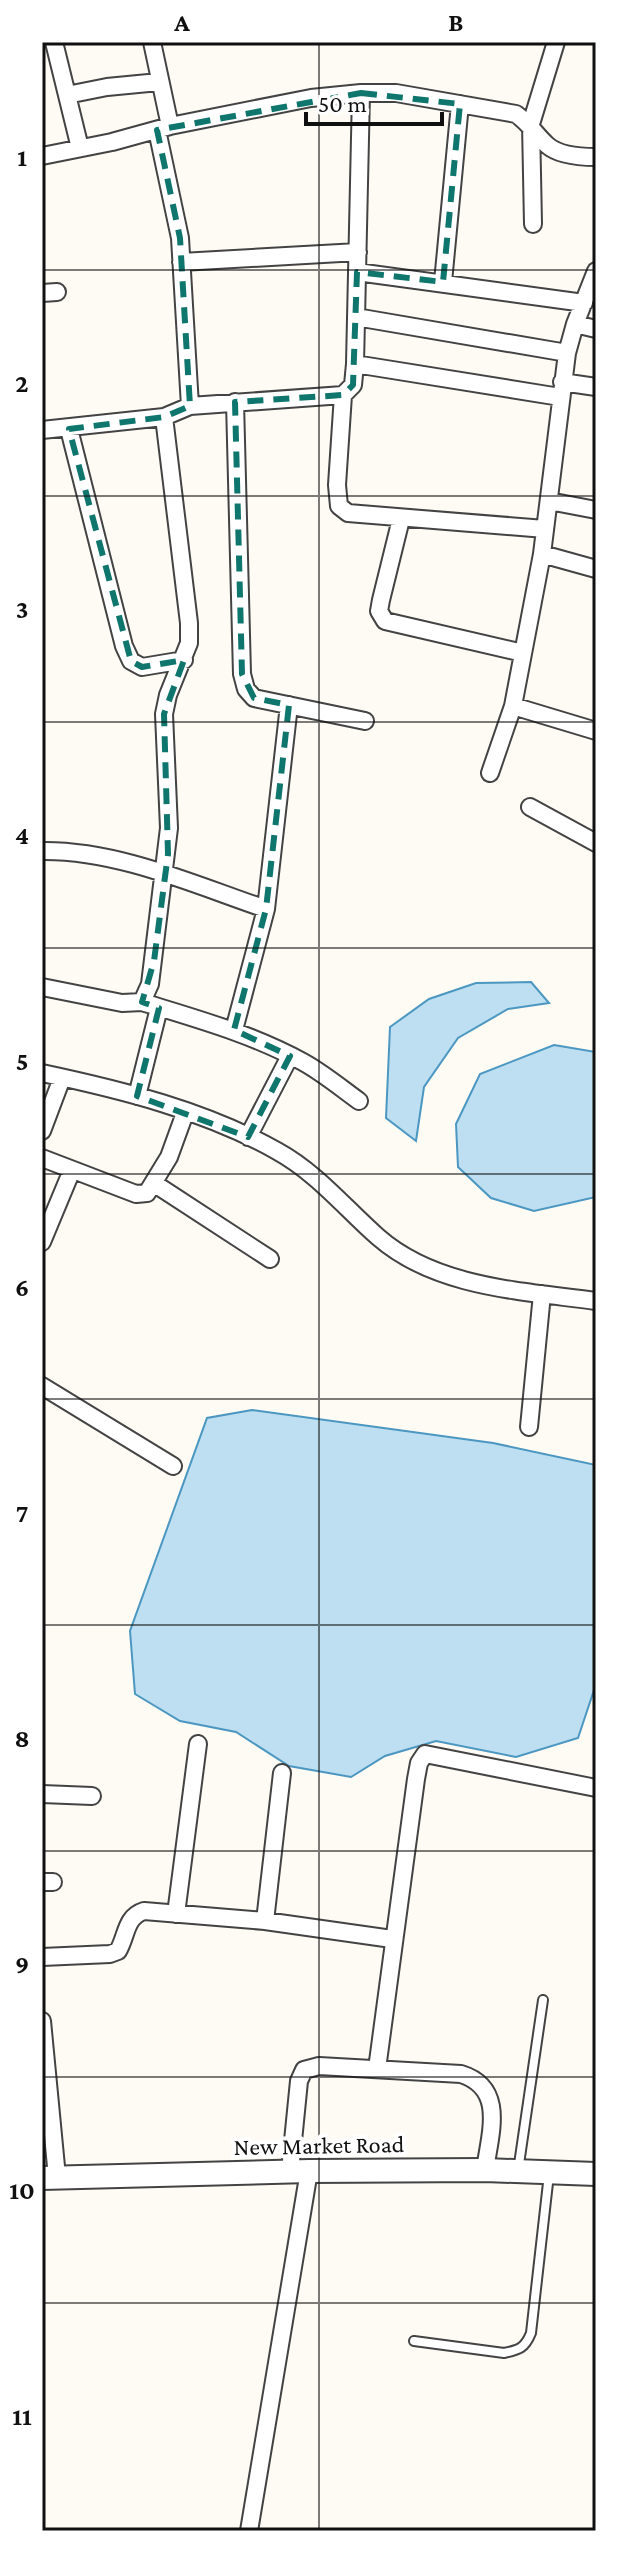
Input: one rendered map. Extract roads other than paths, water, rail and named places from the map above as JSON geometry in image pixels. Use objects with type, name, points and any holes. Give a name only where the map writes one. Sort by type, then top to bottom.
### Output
[{"type":"street","points":[[54,42],[80,148]]},
{"type":"street","points":[[152,42],[177,219],[190,406]]},
{"type":"street","points":[[533,224],[531,124],[556,42]]},
{"type":"street","points":[[67,95],[159,82]]},
{"type":"street","points":[[361,93],[355,364],[353,385],[343,395],[337,485],[339,506],[348,513],[401,519],[545,529]]},
{"type":"street","points":[[42,156],[311,98],[396,93],[516,114],[531,124],[549,148],[582,157],[596,157]]},
{"type":"street","points":[[443,282],[460,104]]},
{"type":"street","points":[[181,262],[358,252]]},
{"type":"street","points":[[490,773],[513,706],[542,554],[567,353],[596,271]]},
{"type":"street","points":[[357,272],[584,303]]},
{"type":"street","points":[[356,317],[567,353]]},
{"type":"street","points":[[575,324],[596,329]]},
{"type":"street","points":[[355,364],[561,390],[596,387]]},
{"type":"street","points":[[42,430],[164,417],[190,406],[343,395]]},
{"type":"street","points":[[235,402],[242,674],[246,689],[254,698],[365,721]]},
{"type":"street","points":[[142,1002],[150,984],[154,961],[169,828],[164,714],[168,695],[189,643],[164,417]]},
{"type":"street","points":[[69,429],[124,646],[131,661],[142,667],[184,660]]},
{"type":"street","points":[[549,501],[596,510]]},
{"type":"street","points":[[401,519],[379,611],[385,621],[523,653]]},
{"type":"street","points":[[542,554],[596,569]]},
{"type":"street","points":[[234,1030],[266,909],[289,705]]},
{"type":"street","points":[[513,706],[596,731]]},
{"type":"street","points":[[530,807],[596,843]]},
{"type":"street","points":[[42,851],[83,853],[165,875],[266,909]]},
{"type":"street","points":[[42,986],[122,1003],[142,1002],[234,1030],[306,1063],[359,1101]]},
{"type":"street","points":[[137,1096],[159,1008]]},
{"type":"street","points":[[248,1137],[290,1056]]},
{"type":"street","points":[[42,1073],[137,1096],[221,1124],[278,1152],[308,1172],[379,1238],[408,1258],[474,1282],[596,1301]]},
{"type":"street","points":[[42,1131],[62,1078]]},
{"type":"street","points":[[42,1158],[136,1194],[147,1193],[169,1157],[185,1113]]},
{"type":"street","points":[[42,1242],[72,1170]]},
{"type":"street","points":[[155,1184],[270,1259]]},
{"type":"street","points":[[529,1427],[542,1294]]},
{"type":"street","points":[[42,1386],[173,1466]]},
{"type":"street","points":[[176,1914],[198,1744]]},
{"type":"street","points":[[377,2069],[392,1939],[417,1771],[425,1754],[596,1788]]},
{"type":"street","points":[[265,1921],[282,1773]]},
{"type":"street","points":[[42,1794],[92,1796]]},
{"type":"street","points":[[42,1957],[118,1951],[130,1920],[136,1913],[144,1911],[265,1921],[392,1939]]},
{"type":"street","points":[[42,2021],[50,2178]]},
{"type":"street","points":[[249,2531],[300,2171],[299,2081],[304,2070],[319,2066],[377,2069],[461,2074],[476,2079],[487,2090],[492,2112],[485,2170]]},
{"type":"street","name":"New Market Road","points":[[50,2178],[300,2171],[485,2170],[596,2174]]},
{"type":"lane","points":[[518,2172],[543,2000]]},
{"type":"lane","points":[[414,2341],[504,2353],[519,2351],[527,2345],[531,2333],[549,2173]]},
{"type":"water","points":[[531,982],[549,1003],[508,1009],[458,1038],[424,1087],[416,1141],[386,1118],[390,1027],[429,999],[476,983]]},
{"type":"water","points":[[554,1045],[596,1052],[596,1197],[534,1211],[491,1198],[458,1167],[456,1124],[480,1074]]},
{"type":"water","points":[[252,1410],[493,1443],[596,1465],[596,1684],[578,1738],[516,1757],[436,1741],[385,1756],[351,1777],[289,1766],[236,1732],[180,1721],[135,1694],[130,1631],[207,1418]]}]
